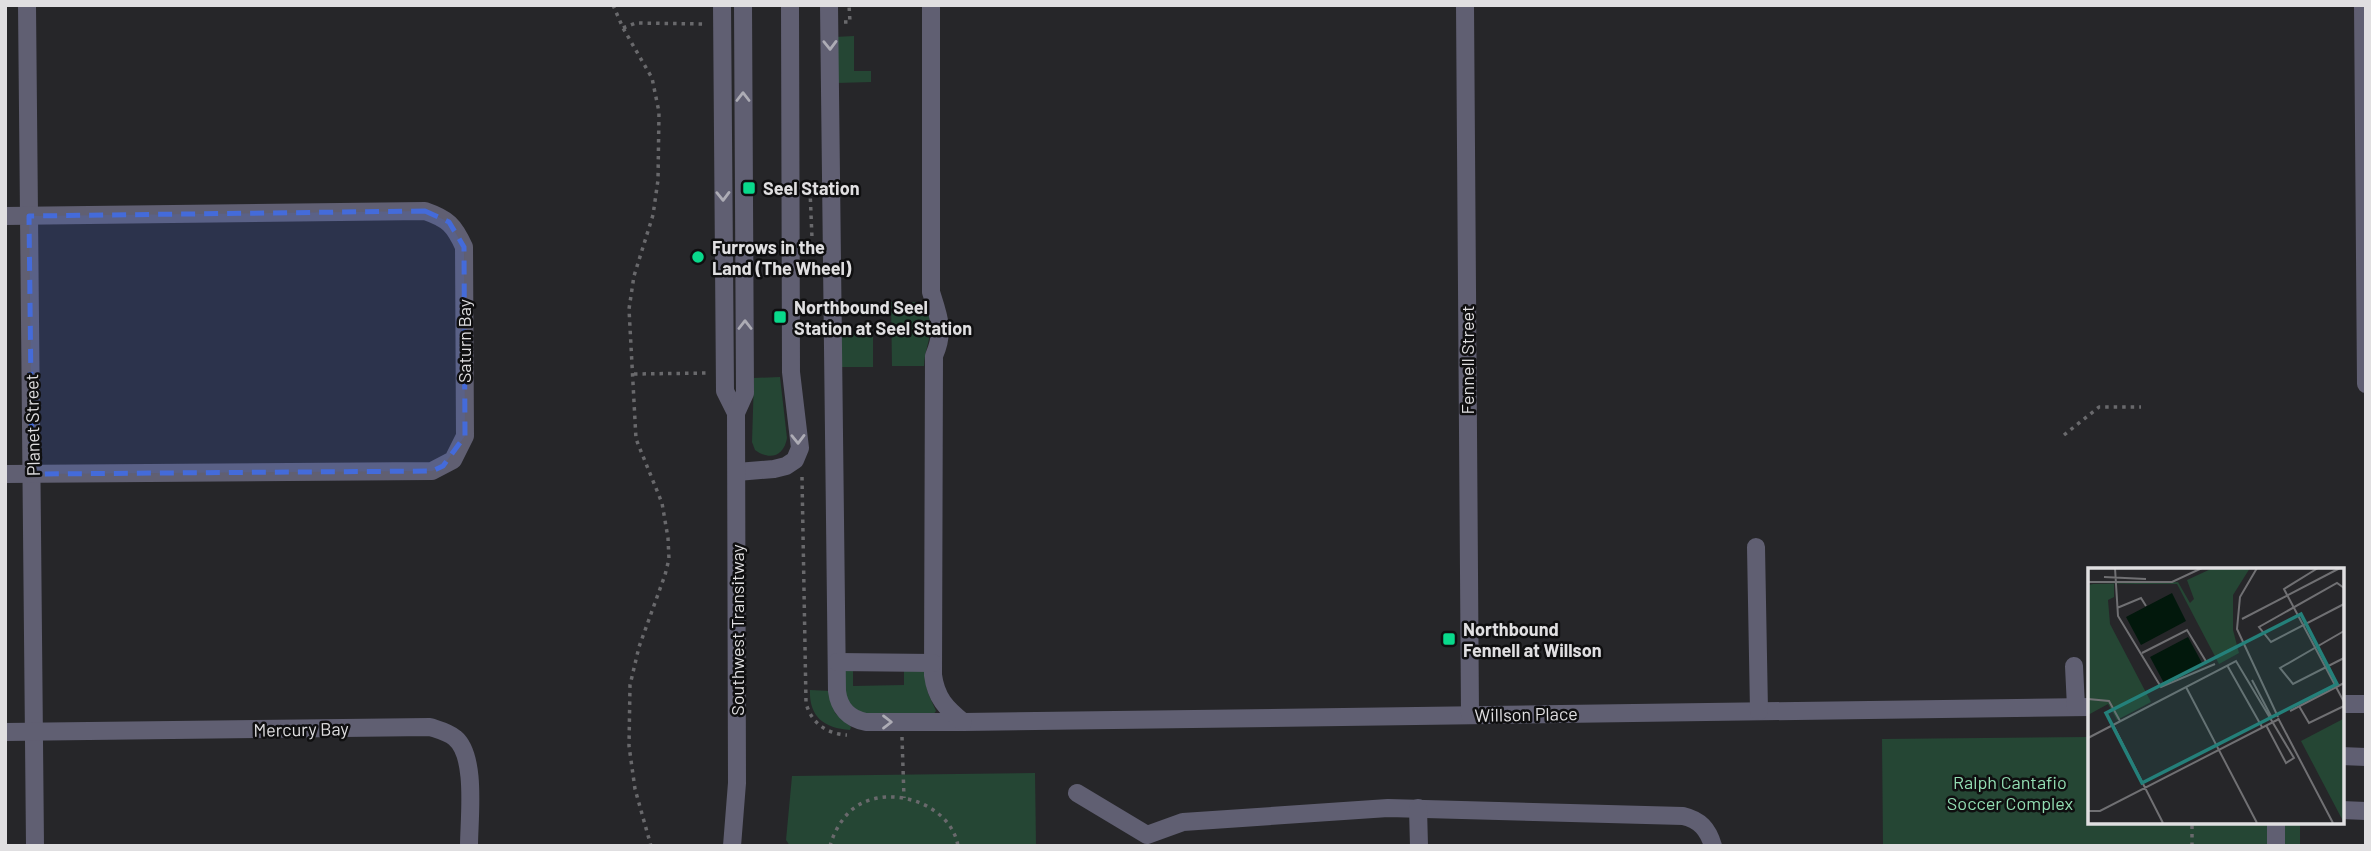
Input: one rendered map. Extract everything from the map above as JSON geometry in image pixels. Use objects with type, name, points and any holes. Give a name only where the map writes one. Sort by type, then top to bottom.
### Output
[{"type":"street","name":"Planet Street","points":[[27,5],[35,846]]},
{"type":"street","name":"Southwest Transitway","points":[[722,5],[725,391],[736,413],[737,472],[737,783],[732,846]]},
{"type":"street","name":"Southwest Transitway","points":[[736,413],[746,393],[743,5]]},
{"type":"street","points":[[737,472],[786,466],[795,460],[800,448],[790,372],[790,5]]},
{"type":"street","points":[[830,5],[837,662],[933,669]]},
{"type":"street","points":[[931,5],[930,292],[940,318],[940,341],[934,356],[933,669],[934,687],[942,704],[963,722]]},
{"type":"street","name":"Fennell Street","points":[[1465,5],[1470,715]]},
{"type":"street","points":[[2363,5],[2366,384]]},
{"type":"street","name":"Saturn Bay","points":[[29,216],[425,211],[449,222],[464,247],[465,436],[453,460],[443,466],[432,471],[32,474]]},
{"type":"street","points":[[5,216],[29,216]]},
{"type":"street","points":[[5,474],[32,474]]},
{"type":"street","points":[[1756,547],[1759,711]]},
{"type":"street","name":"Willson Place","points":[[837,662],[837,691],[841,707],[859,721],[963,722],[2083,707]]},
{"type":"street","points":[[2074,666],[2083,707]]},
{"type":"street","points":[[2343,704],[2366,704]]},
{"type":"street","name":"Mercury Bay","points":[[5,732],[430,727],[445,731],[457,739],[466,752],[469,846]]},
{"type":"street","points":[[2343,756],[2366,757]]},
{"type":"street","points":[[1077,793],[1147,840],[1183,822],[1418,808],[1683,816],[1695,819],[1702,825],[1709,832],[1713,846]]},
{"type":"street","points":[[1418,808],[1419,846]]},
{"type":"street","points":[[2343,810],[2366,811]]},
{"type":"street","points":[[2276,823],[2276,846]]},
{"type":"path","points":[[613,5],[619,21],[652,78],[659,112],[658,180],[653,215],[634,276],[629,309],[636,439],[662,503],[668,538],[665,575],[639,647],[630,685],[629,746],[635,789],[650,846]]},
{"type":"path","points":[[810,177],[812,247]]},
{"type":"path","points":[[2064,435],[2099,407],[2141,407]]},
{"type":"path","points":[[903,767],[904,798]]},
{"type":"path","points":[[830,846],[838,827],[857,805],[884,798],[915,801],[939,815],[952,829],[958,846]]},
{"type":"path","points":[[2192,823],[2192,846]]},
{"type":"highlighted area","points":[[425,211],[449,222],[458,234],[464,247],[465,436],[443,466],[432,471],[32,474],[29,216]]},
{"type":"green space","points":[[854,36],[854,71],[871,71],[871,82],[836,83],[835,37]]},
{"type":"green space","points":[[891,302],[923,302],[930,321],[924,366],[892,366]]},
{"type":"green space","points":[[873,331],[873,367],[842,367],[841,332]]},
{"type":"green space","points":[[780,377],[787,438],[780,453],[771,456],[755,450],[752,442],[754,378]]},
{"type":"green space","points":[[904,667],[923,667],[928,693],[936,711],[932,716],[868,716],[848,705],[841,670],[853,670],[853,686],[904,685]]},
{"type":"green space","points":[[810,690],[831,691],[835,713],[851,727],[850,730],[826,724],[815,714]]},
{"type":"green space","name":"Ralph Cantafio Soccer Complex","points":[[2088,737],[2088,823],[2300,823],[2300,846],[1883,846],[1882,739]]},
{"type":"green space","points":[[1035,773],[1036,846],[790,846],[786,840],[792,776]]},
{"type":"place","name":"Seel Station","points":[[749,188]]},
{"type":"place","name":"Furrows in the Land (The Wheel)","points":[[698,257]]},
{"type":"place","name":"Northbound Seel Station at Seel Station","points":[[780,317]]},
{"type":"place","name":"Northbound Fennell at Willson","points":[[1449,639]]}]
